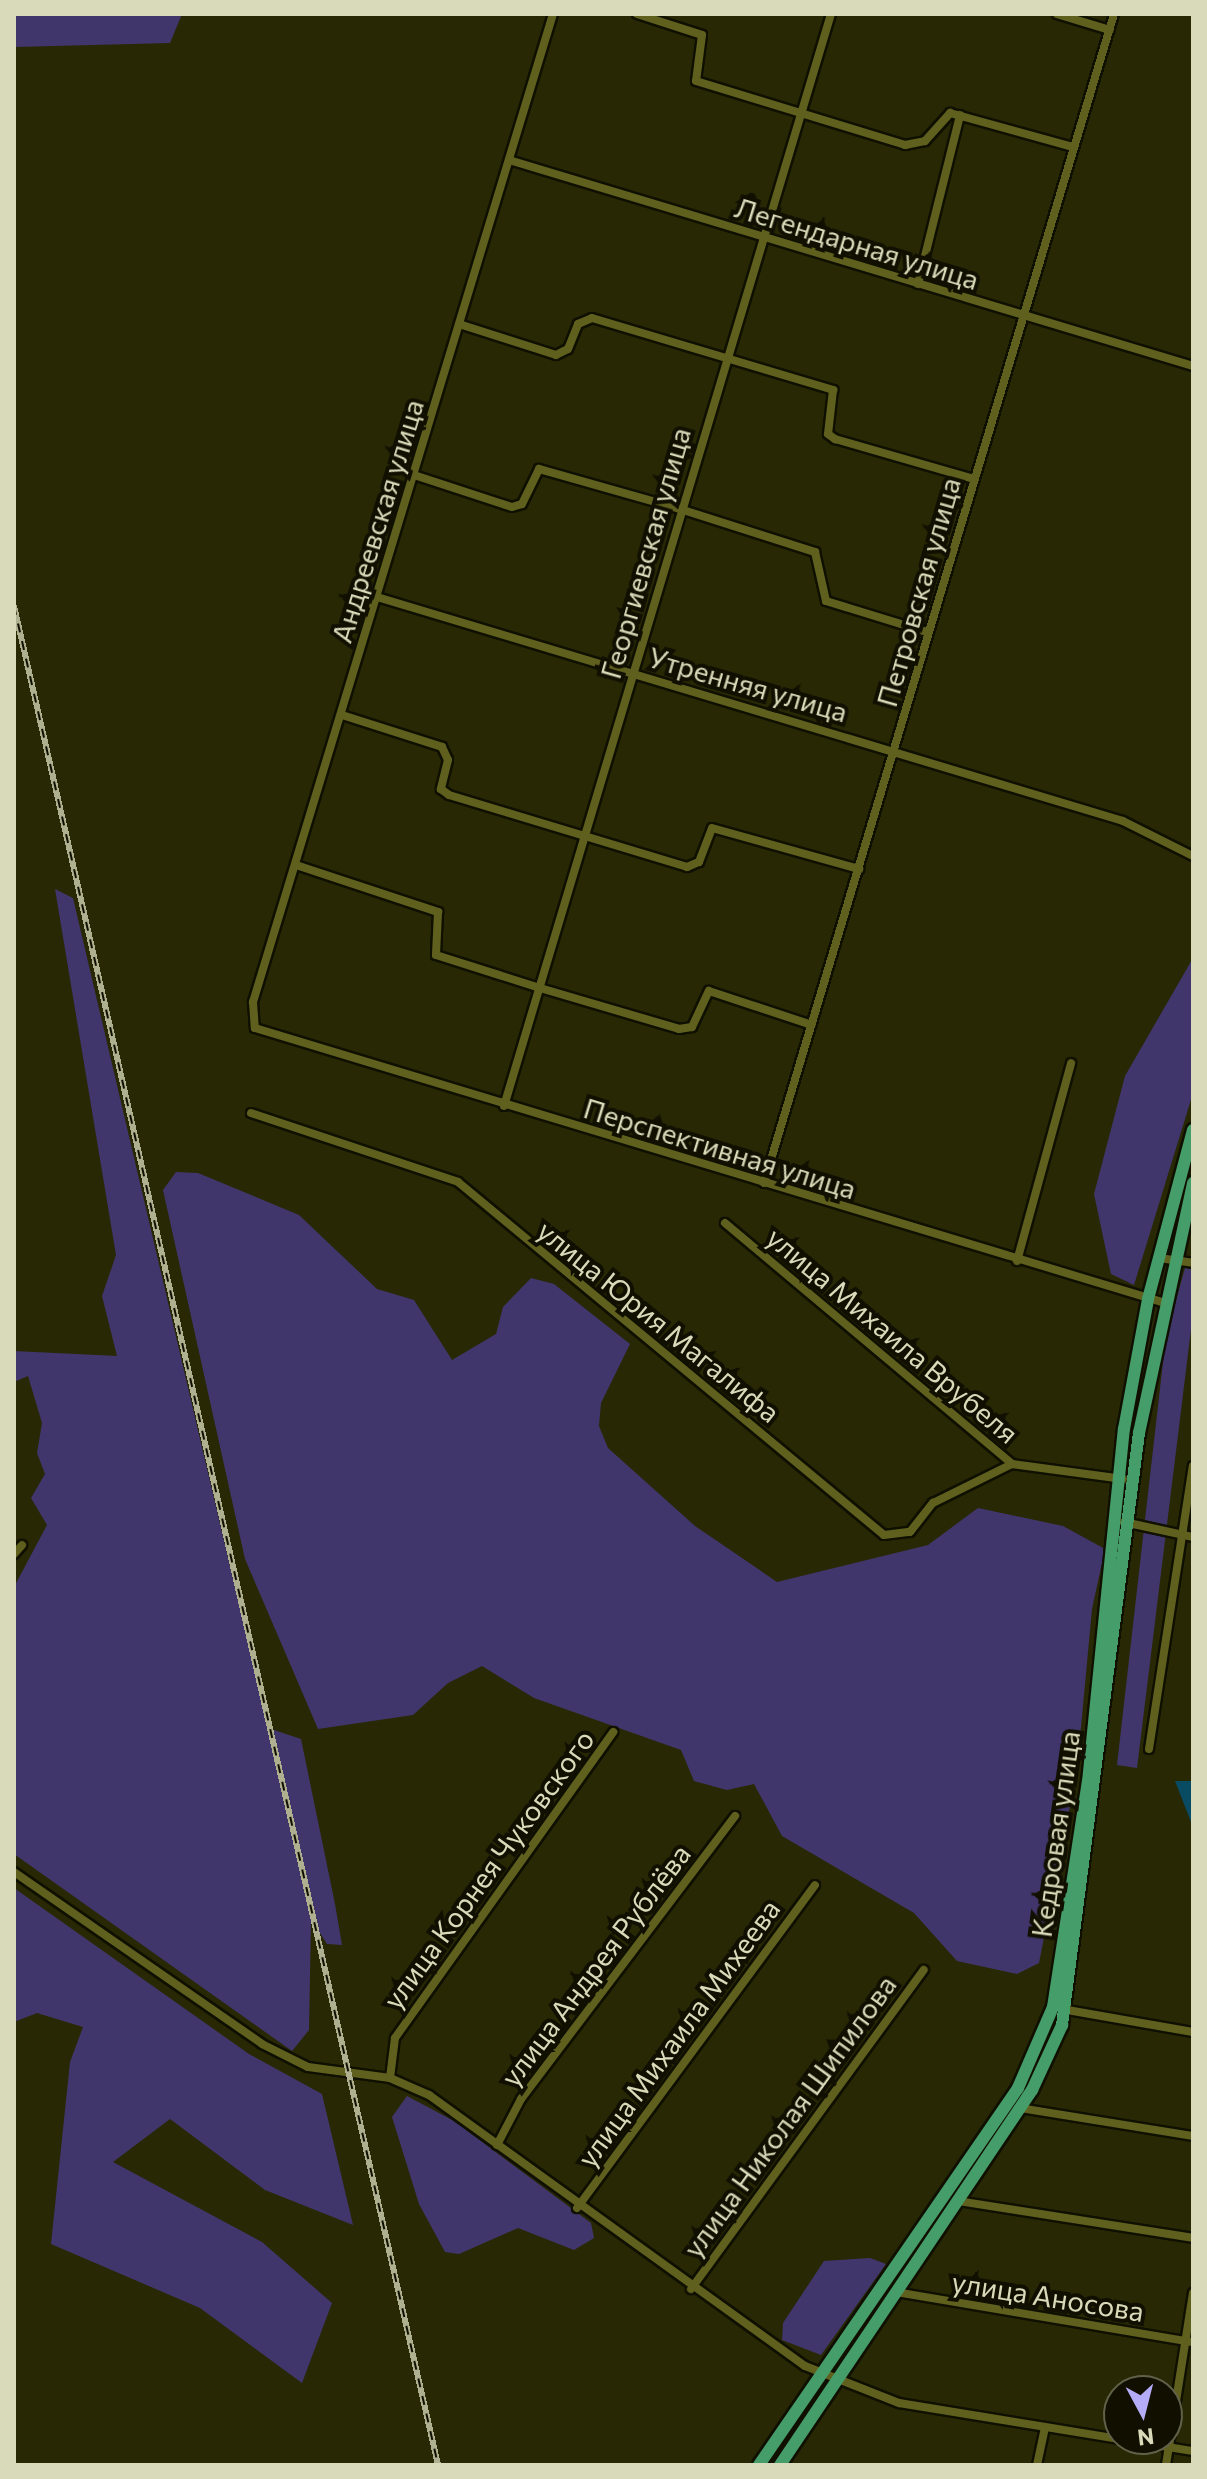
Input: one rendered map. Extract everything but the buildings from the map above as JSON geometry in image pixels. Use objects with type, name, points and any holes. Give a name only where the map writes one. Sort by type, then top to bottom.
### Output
[{"type":"main road","name":"Кедровая улица","points":[[759,2465],[1018,2088],[1053,2007],[1088,1782],[1115,1519],[1126,1480],[1162,1302],[1166,1259],[1193,1130]]},
{"type":"main road","name":"Кедровая улица","points":[[780,2465],[1020,2108],[1067,2010],[1128,1523],[1126,1480],[1148,1299],[1193,1183]]},
{"type":"street","name":"Андреевская улица","points":[[266,1035],[255,1028],[253,1002],[553,14]]},
{"type":"street","points":[[637,14],[702,35],[696,81],[905,145],[925,141],[940,118],[960,115],[1073,147]]},
{"type":"street","name":"Георгиевская улица","points":[[504,1106],[680,509],[831,14]]},
{"type":"street","points":[[1057,14],[1110,30]]},
{"type":"street","name":"Петровская улица","points":[[764,1183],[1114,14]]},
{"type":"street","points":[[918,284],[960,115]]},
{"type":"street","name":"Легендарная улица","points":[[509,160],[1193,366]]},
{"type":"street","points":[[459,324],[556,355],[568,349],[578,324],[592,318],[833,390],[828,434],[835,439],[974,479]]},
{"type":"street","points":[[414,475],[512,507],[522,504],[539,469],[680,509],[815,552],[826,601],[927,632]]},
{"type":"street","name":"Утренняя улица","points":[[377,597],[895,750],[1123,821],[1193,856]]},
{"type":"street","points":[[342,715],[442,747],[448,760],[441,789],[449,795],[586,836],[694,867],[718,828],[859,869]]},
{"type":"street","points":[[296,865],[438,912],[436,955],[540,988],[679,1029],[692,1027],[709,991],[812,1025]]},
{"type":"street","name":"Перспективная улица","points":[[266,1035],[1162,1302]]},
{"type":"street","points":[[1017,1261],[1071,1063]]},
{"type":"street","name":"улица Юрия Магалифа","points":[[251,1113],[458,1182],[884,1535],[910,1532],[933,1503],[1012,1464]]},
{"type":"street","name":"улица Михаила Врубеля","points":[[725,1223],[1012,1464],[1126,1480]]},
{"type":"street","points":[[1166,1259],[1193,1263]]},
{"type":"street","points":[[1149,1749],[1193,1466]]},
{"type":"street","points":[[1115,1519],[1193,1537]]},
{"type":"street","points":[[14,1554],[22,1545]]},
{"type":"street","name":"улица Корнея Чуковского","points":[[390,2078],[395,2038],[613,1732]]},
{"type":"street","name":"улица Андрея Рублёва","points":[[497,2145],[548,2060],[735,1816]]},
{"type":"street","points":[[14,1872],[262,2044],[319,2070],[390,2078],[429,2095],[577,2208],[691,2289],[822,2374],[899,2403],[1103,2437]]},
{"type":"street","name":"улица Михаила Михеева","points":[[577,2208],[815,1885]]},
{"type":"street","name":"улица Николая Шипилова","points":[[691,2289],[924,1970]]},
{"type":"street","points":[[1067,2010],[1193,2032]]},
{"type":"street","points":[[1020,2108],[1193,2136]]},
{"type":"street","points":[[958,2201],[1193,2238]]},
{"type":"street","name":"улица Аносова","points":[[896,2292],[1188,2341]]},
{"type":"street","points":[[1182,2375],[1193,2293]]},
{"type":"street","points":[[1037,2465],[1045,2428]]},
{"type":"shaded area","points":[[14,14],[182,14],[170,43],[14,47]]},
{"type":"shaded area","points":[[55,889],[73,898],[268,1728],[301,1739],[335,1904],[342,1945],[327,1944],[311,1919],[309,2030],[292,2051],[14,1854],[14,1587],[47,1525],[31,1498],[45,1474],[37,1453],[42,1423],[28,1376],[14,1382],[14,1351],[117,1356],[102,1296],[116,1255]]},
{"type":"shaded area","points":[[1193,958],[1193,1093],[1134,1285],[1111,1274],[1094,1194],[1125,1076]]},
{"type":"shaded area","points":[[176,1172],[198,1173],[299,1215],[377,1289],[414,1300],[452,1360],[496,1334],[503,1307],[531,1278],[554,1284],[630,1344],[601,1403],[599,1426],[608,1448],[695,1526],[777,1582],[928,1545],[978,1508],[1063,1526],[1105,1549],[1092,1609],[1077,1770],[1039,1963],[1017,1974],[957,1961],[914,1913],[782,1836],[754,1784],[727,1790],[694,1781],[681,1750],[534,1698],[482,1666],[448,1683],[413,1715],[318,1729],[245,1559],[163,1190]]},
{"type":"shaded area","points":[[1185,1268],[1193,1269],[1193,1313],[1137,1768],[1117,1765],[1166,1336]]},
{"type":"shaded area","points":[[14,1888],[249,2054],[322,2094],[353,2225],[265,2190],[170,2119],[113,2162],[262,2242],[332,2303],[302,2383],[200,2308],[51,2244],[70,2062],[83,2027],[37,2013],[14,2022]]},
{"type":"shaded area","points":[[407,2096],[454,2121],[591,2223],[594,2238],[574,2250],[518,2228],[459,2254],[445,2252],[419,2204],[392,2117]]},
{"type":"shaded area","points":[[870,2258],[886,2264],[821,2355],[782,2340],[783,2323],[824,2261]]},
{"type":"water","points":[[1175,1781],[1193,1781],[1193,1824],[1191,1822]]},
{"type":"railway","points":[[14,606],[438,2465]]}]
